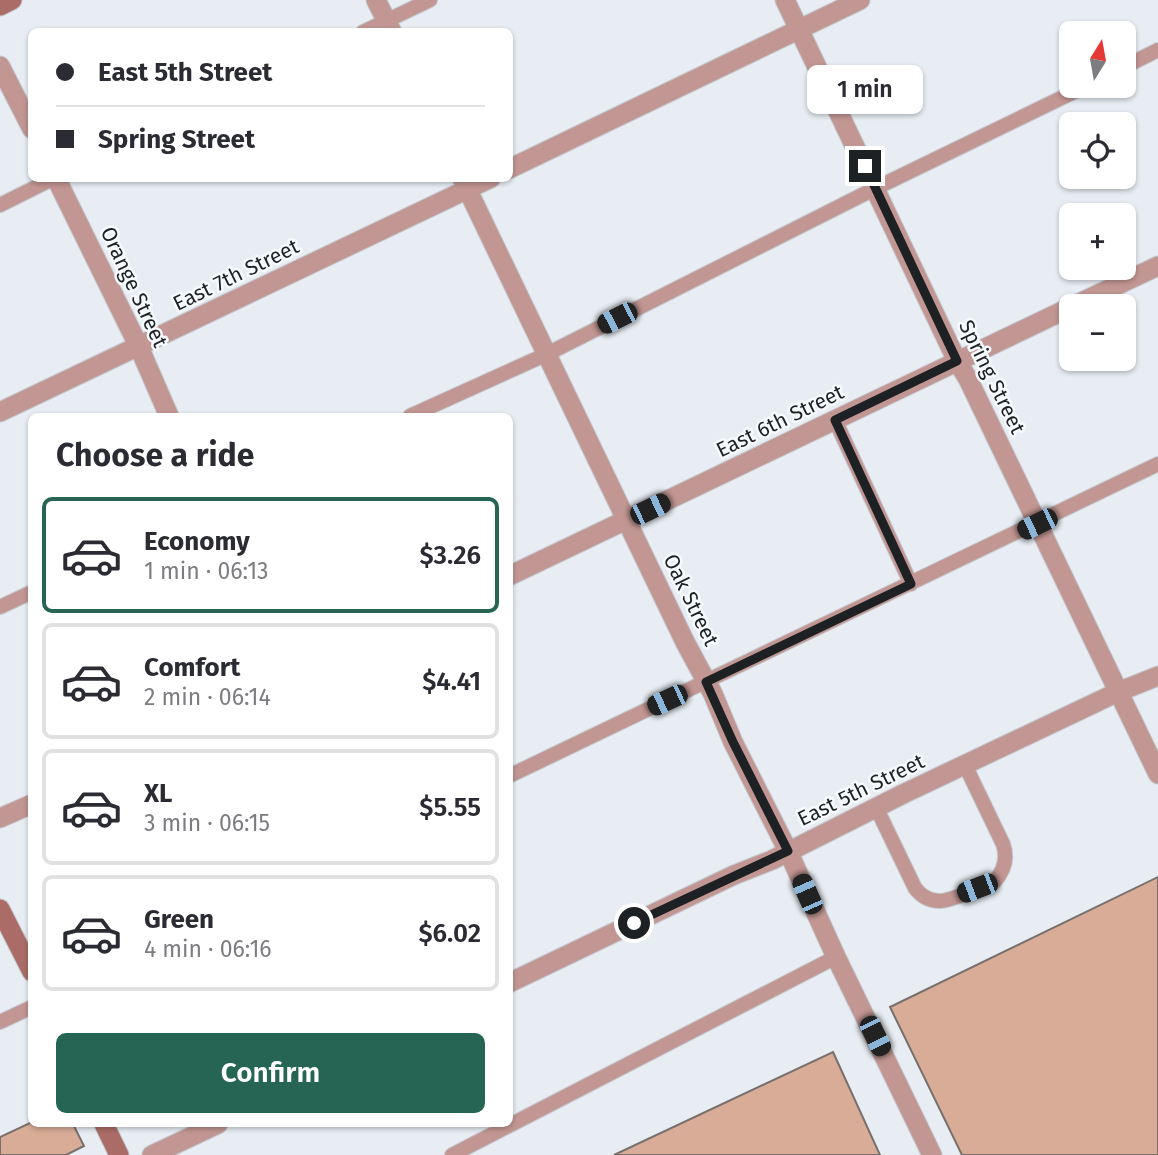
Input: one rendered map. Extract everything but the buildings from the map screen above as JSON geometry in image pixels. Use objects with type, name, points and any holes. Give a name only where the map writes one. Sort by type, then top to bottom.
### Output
[{"type":"main road","points":[[0,6],[12,0]]},
{"type":"main road","points":[[0,909],[28,964]]},
{"type":"main road","points":[[105,1127],[119,1155]]},
{"type":"street","points":[[376,0],[389,26]]},
{"type":"street","name":"Spring Street","points":[[785,0],[1158,774]]},
{"type":"street","points":[[513,167],[860,0]]},
{"type":"street","points":[[0,66],[28,121]]},
{"type":"street","name":"Orange Street","points":[[57,182],[139,347],[168,413]]},
{"type":"street","name":"East 7th Street","points":[[0,412],[139,347],[464,184]]},
{"type":"street","name":"Oak Street","points":[[464,184],[788,851],[932,1155]]},
{"type":"street","name":"East 6th Street","points":[[1099,294],[1158,265]]},
{"type":"street","name":"East 6th Street","points":[[513,574],[1059,313]]},
{"type":"street","name":"East 5th Street","points":[[513,982],[1118,692],[1158,676]]},
{"type":"street","points":[[0,818],[28,806]]},
{"type":"street","points":[[152,1155],[212,1127]]},
{"type":"lane","points":[[389,26],[430,0]]},
{"type":"lane","points":[[1136,61],[1158,50]]},
{"type":"lane","points":[[417,413],[547,354],[1061,98]]},
{"type":"lane","points":[[0,205],[47,182]]},
{"type":"lane","points":[[835,420],[911,584]]},
{"type":"lane","points":[[513,774],[1158,464]]},
{"type":"lane","points":[[0,607],[28,594]]},
{"type":"lane","points":[[876,807],[920,895],[942,902],[994,882],[1005,864],[1006,852],[965,765]]},
{"type":"lane","points":[[513,1124],[836,957]]},
{"type":"lane","points":[[0,1022],[28,1009]]},
{"type":"lane","points":[[452,1155],[506,1127]]},
{"type":"route","points":[[634,923],[788,851],[706,682],[911,584],[835,420],[957,361],[865,166]]}]
